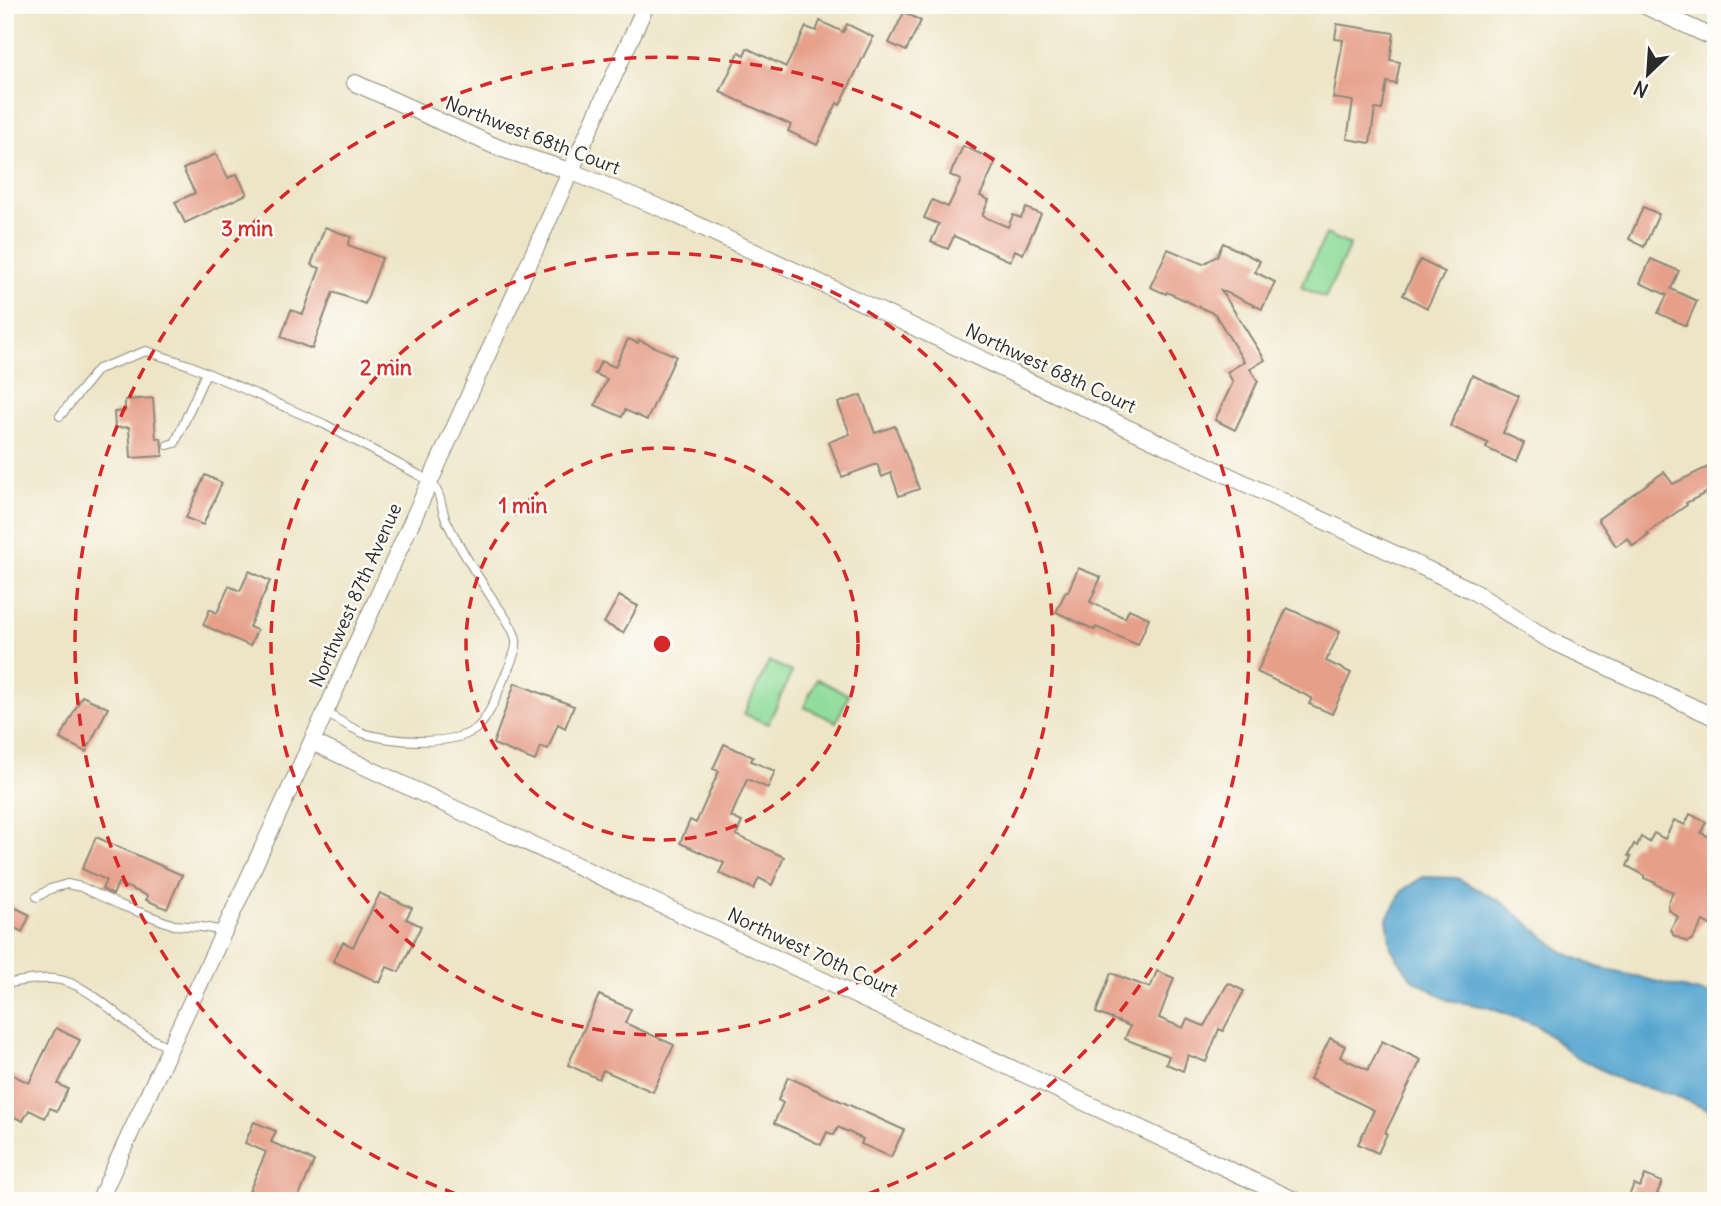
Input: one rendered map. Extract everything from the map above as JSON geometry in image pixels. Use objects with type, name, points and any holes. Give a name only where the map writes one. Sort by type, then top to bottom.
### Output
[{"type":"street","name":"Northwest 87th Avenue","points":[[99,1201],[312,742],[646,5]]},
{"type":"street","points":[[1643,5],[1716,39]]},
{"type":"street","name":"Northwest 68th Court","points":[[355,83],[499,148],[570,171],[668,211],[1463,586],[1548,639],[1716,718]]},
{"type":"street","name":"Northwest 70th Court","points":[[312,742],[1296,1201]]},
{"type":"lane","points":[[60,416],[98,369],[146,351],[324,424],[430,481],[439,490],[446,521],[517,642],[486,718],[476,729],[463,737],[445,740],[379,737],[362,732],[325,713]]},
{"type":"lane","points":[[168,445],[175,443],[205,373]]},
{"type":"lane","points":[[37,897],[50,889],[67,884],[81,887],[174,925],[224,931]]},
{"type":"lane","points":[[5,984],[57,979],[76,986],[93,995],[142,1034],[170,1048]]},
{"type":"green space","points":[[1326,234],[1350,245],[1325,298],[1301,287]]},
{"type":"green space","points":[[769,661],[792,672],[768,724],[744,714]]},
{"type":"green space","points":[[817,679],[849,695],[836,722],[804,707]]},
{"type":"water","points":[[1423,877],[1457,878],[1503,903],[1563,952],[1597,967],[1716,996],[1716,1117],[1706,1109],[1674,1095],[1625,1082],[1573,1055],[1536,1025],[1487,1007],[1448,1000],[1411,978],[1391,948],[1387,918],[1403,890]]},
{"type":"building","points":[[904,12],[921,21],[906,51],[889,43]]},
{"type":"building","points":[[820,21],[843,32],[847,24],[873,37],[817,145],[788,131],[791,125],[720,92],[739,52],[744,55],[747,48],[786,67],[806,27],[816,31]]},
{"type":"building","points":[[1337,24],[1394,33],[1390,60],[1400,62],[1396,84],[1387,82],[1382,110],[1375,109],[1370,143],[1347,139],[1353,101],[1333,98],[1343,40],[1335,39]]},
{"type":"building","points":[[963,146],[996,161],[980,196],[989,200],[982,216],[1008,227],[1013,215],[1021,218],[1026,208],[1041,214],[1023,254],[1015,250],[1010,261],[954,236],[948,249],[931,242],[939,224],[924,218],[932,200],[948,207],[961,180],[950,175]]},
{"type":"building","points":[[216,154],[228,178],[237,174],[247,194],[185,223],[175,202],[195,193],[183,169]]},
{"type":"building","points":[[1643,207],[1659,214],[1644,247],[1629,239]]},
{"type":"building","points":[[325,227],[351,237],[348,245],[382,258],[365,304],[333,292],[312,349],[281,337],[291,310],[303,314],[320,268],[311,265]]},
{"type":"building","points":[[1223,243],[1260,261],[1255,272],[1275,282],[1262,309],[1221,290],[1265,360],[1250,369],[1258,381],[1235,430],[1215,420],[1233,382],[1227,372],[1244,362],[1215,314],[1150,287],[1168,249],[1203,264],[1217,256]]},
{"type":"building","points":[[1651,259],[1679,271],[1671,289],[1697,301],[1686,326],[1658,313],[1667,295],[1640,283]]},
{"type":"building","points":[[1420,260],[1445,272],[1427,308],[1403,295]]},
{"type":"building","points":[[628,339],[638,343],[639,340],[676,356],[647,420],[625,410],[622,417],[595,405],[607,379],[595,374],[601,361],[615,367]]},
{"type":"building","points":[[1472,375],[1519,396],[1503,433],[1524,443],[1516,462],[1486,448],[1488,443],[1450,426]]},
{"type":"building","points":[[861,395],[875,433],[895,426],[919,489],[899,496],[891,473],[882,477],[877,464],[842,477],[829,442],[850,434],[838,403]]},
{"type":"building","points":[[153,398],[156,438],[161,438],[163,456],[131,458],[129,427],[115,428],[114,412],[125,411],[125,400]]},
{"type":"building","points":[[1716,463],[1716,488],[1686,503],[1687,505],[1633,546],[1628,538],[1616,546],[1598,519],[1664,472],[1673,484]]},
{"type":"building","points":[[205,475],[222,483],[203,525],[186,518]]},
{"type":"building","points":[[1078,568],[1101,577],[1090,602],[1125,618],[1129,609],[1149,618],[1138,645],[1096,627],[1095,630],[1056,612]]},
{"type":"building","points":[[249,571],[270,581],[249,627],[257,630],[250,646],[203,625],[210,609],[217,613],[229,586],[240,591]]},
{"type":"building","points":[[619,596],[638,606],[623,633],[604,623]]},
{"type":"building","points":[[1287,608],[1340,632],[1326,661],[1351,673],[1332,714],[1309,704],[1312,698],[1257,672]]},
{"type":"building","points":[[515,683],[574,706],[565,728],[558,724],[548,749],[541,747],[535,761],[493,744]]},
{"type":"building","points":[[82,696],[108,708],[86,752],[60,739]]},
{"type":"building","points":[[724,744],[753,757],[751,761],[775,771],[768,788],[747,779],[731,817],[742,822],[736,835],[784,857],[772,885],[759,878],[754,889],[719,873],[724,863],[680,843],[690,820],[696,823],[719,771],[713,769]]},
{"type":"building","points":[[1690,814],[1706,822],[1701,833],[1716,840],[1716,928],[1703,921],[1693,939],[1687,942],[1673,935],[1671,929],[1678,917],[1669,910],[1668,904],[1673,892],[1627,866],[1631,857],[1628,856],[1641,837],[1649,842],[1654,833],[1665,839],[1674,820],[1685,825]]},
{"type":"building","points":[[96,837],[182,875],[167,909],[146,900],[148,896],[118,883],[113,895],[102,889],[106,880],[82,869]]},
{"type":"building","points":[[380,893],[412,908],[406,919],[421,926],[399,972],[387,967],[380,983],[333,961],[343,942],[353,947]]},
{"type":"building","points":[[12,906],[30,915],[22,932],[5,923]]},
{"type":"building","points":[[1157,971],[1174,978],[1159,1018],[1183,1028],[1187,1019],[1204,1026],[1228,983],[1244,991],[1223,1031],[1219,1029],[1206,1062],[1188,1055],[1183,1071],[1166,1064],[1169,1056],[1125,1039],[1130,1026],[1096,1013],[1111,973],[1150,988]]},
{"type":"building","points":[[599,995],[631,1009],[625,1023],[674,1045],[653,1092],[603,1070],[599,1079],[568,1065]]},
{"type":"building","points":[[56,1028],[80,1040],[58,1084],[68,1089],[57,1111],[50,1108],[45,1118],[29,1110],[23,1121],[5,1113],[5,1071],[29,1083]]},
{"type":"building","points":[[1330,1038],[1345,1046],[1340,1057],[1368,1070],[1382,1041],[1421,1060],[1378,1153],[1358,1144],[1374,1110],[1310,1079]]},
{"type":"building","points":[[788,1077],[904,1130],[891,1157],[861,1144],[863,1139],[838,1127],[834,1135],[827,1132],[821,1145],[774,1123],[783,1103],[778,1100]]},
{"type":"building","points":[[254,1122],[276,1131],[271,1142],[314,1161],[297,1201],[245,1201],[266,1152],[245,1143]]},
{"type":"building","points":[[1645,1175],[1662,1182],[1657,1194],[1673,1201],[1627,1201],[1634,1184],[1640,1187]]}]
